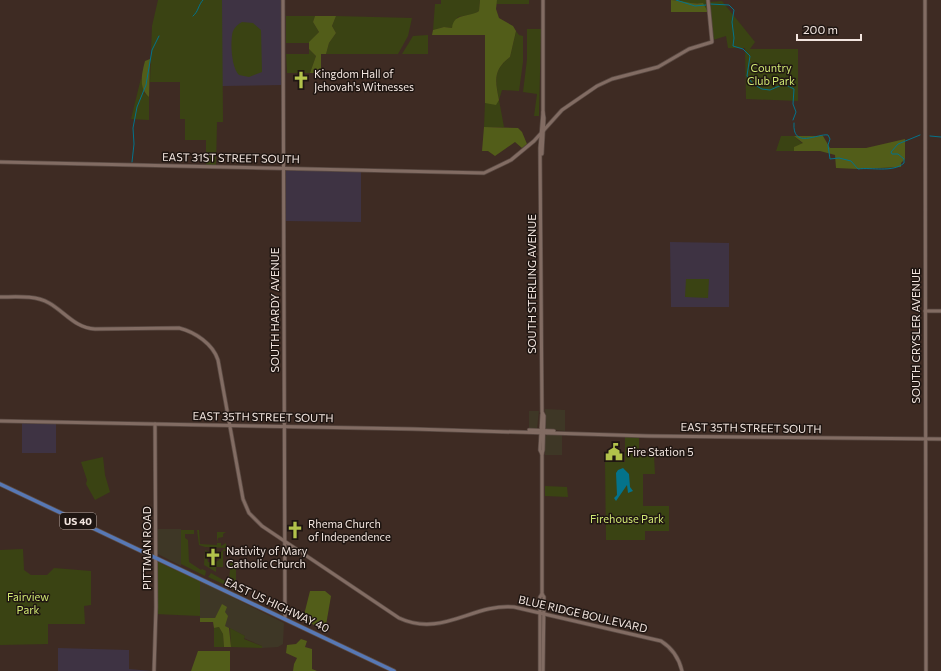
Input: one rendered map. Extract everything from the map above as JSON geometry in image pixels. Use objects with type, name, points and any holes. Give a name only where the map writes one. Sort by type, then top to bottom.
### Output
[{"type":"main road","name":"EAST US HIGHWAY 40","points":[[0,484],[394,671]]},
{"type":"street","name":"SOUTH HARDY AVENUE","points":[[283,0],[285,619]]},
{"type":"street","name":"SOUTH STERLING AVENUE","points":[[542,154],[540,134],[543,112],[543,0]]},
{"type":"street","points":[[533,142],[566,106],[604,83],[658,67],[689,49],[712,42],[708,0]]},
{"type":"street","name":"SOUTH CRYSLER AVENUE","points":[[925,0],[926,671]]},
{"type":"street","name":"SOUTH STERLING AVENUE","points":[[543,112],[543,671]]},
{"type":"street","points":[[544,119],[548,122],[552,122]]},
{"type":"street","name":"EAST 31ST STREET SOUTH","points":[[0,162],[484,173],[507,163],[533,142]]},
{"type":"street","points":[[533,142],[538,142],[540,144]]},
{"type":"street","name":"BLUE RIDGE BOULEVARD","points":[[0,297],[41,300],[50,303],[79,325],[89,329],[175,327],[185,329],[211,346],[217,356],[245,506],[255,520],[399,618],[412,623],[431,625],[504,607],[540,612],[661,641],[677,656],[682,671]]},
{"type":"street","points":[[925,311],[941,312]]},
{"type":"street","name":"EAST 35TH STREET SOUTH","points":[[0,421],[526,431],[561,433],[941,439]]},
{"type":"street","name":"PITTMAN ROAD","points":[[154,671],[156,424]]},
{"type":"street","name":"SOUTH STERLING AVENUE","points":[[540,671],[540,597],[542,594]]},
{"type":"shaded area","points":[[222,0],[282,0],[282,85],[222,86]]},
{"type":"shaded area","points":[[286,170],[361,171],[361,222],[285,221]]},
{"type":"shaded area","points":[[670,242],[729,243],[729,307],[671,307]]},
{"type":"shaded area","points":[[545,409],[565,410],[565,431],[546,429]]},
{"type":"shaded area","points":[[529,411],[539,411],[537,429],[529,430]]},
{"type":"shaded area","points":[[22,421],[56,422],[56,453],[22,453]]},
{"type":"shaded area","points":[[548,434],[562,435],[562,455],[545,455],[545,437]]},
{"type":"shaded area","points":[[157,529],[181,529],[181,566],[158,554]]},
{"type":"shaded area","points":[[200,581],[284,623],[283,644],[278,647],[262,648],[262,646],[244,638],[245,636],[225,626],[223,605],[215,618],[200,618]]},
{"type":"shaded area","points":[[58,648],[129,650],[129,669],[152,671],[58,671]]},
{"type":"green space","points":[[158,0],[222,0],[223,122],[217,122],[216,165],[206,165],[206,140],[185,140],[185,119],[180,119],[180,82],[150,82],[152,26]]},
{"type":"green space","points":[[441,0],[480,0],[479,11],[474,14],[458,17],[452,28],[444,27],[433,30],[435,4],[441,4]]},
{"type":"green space","points":[[480,0],[497,0],[496,9],[499,18],[513,26],[516,31],[510,57],[504,62],[498,71],[496,81],[499,100],[496,105],[485,103],[485,35],[432,35],[433,30],[444,27],[452,28],[453,23],[459,17],[479,11]]},
{"type":"green space","points":[[497,0],[529,0],[529,4],[496,4]]},
{"type":"green space","points":[[671,0],[703,3],[708,12],[671,12]]},
{"type":"green space","points":[[678,0],[707,0],[708,12],[702,3],[686,3]]},
{"type":"green space","name":"Country Club Park","points":[[722,1],[755,42],[750,49],[798,49],[798,101],[746,99],[745,48],[728,48],[726,36],[713,40],[709,2]]},
{"type":"green space","points":[[286,16],[315,16],[313,22],[319,32],[309,43],[286,43]]},
{"type":"green space","points":[[315,16],[336,16],[332,26],[336,33],[329,43],[326,54],[321,54],[321,73],[310,73],[316,56],[309,49],[309,42],[319,32],[313,22]]},
{"type":"green space","points":[[336,16],[412,18],[408,36],[398,54],[326,54],[329,43],[336,33],[332,26]]},
{"type":"green space","points":[[242,22],[253,23],[261,30],[262,72],[249,77],[239,75],[236,71],[232,54],[233,31]]},
{"type":"green space","points":[[527,29],[541,29],[539,116],[534,116],[537,94],[523,92],[527,59]]},
{"type":"green space","points":[[516,31],[519,35],[523,36],[523,62],[519,91],[502,90],[499,100],[496,81],[498,71],[504,62],[510,57]]},
{"type":"green space","points":[[428,35],[428,54],[402,54],[413,36]]},
{"type":"green space","points":[[309,49],[316,56],[310,73],[287,73],[286,54],[309,54]]},
{"type":"green space","points":[[150,59],[149,97],[143,89],[142,80],[145,61]]},
{"type":"green space","points":[[141,78],[144,93],[149,97],[149,120],[131,119]]},
{"type":"green space","points":[[499,100],[504,127],[484,127],[485,103]]},
{"type":"green space","points":[[484,127],[518,128],[522,132],[527,144],[522,148],[515,142],[495,156],[488,151],[482,151]]},
{"type":"green space","points":[[781,136],[794,136],[803,144],[794,147],[794,151],[776,151]]},
{"type":"green space","points":[[794,136],[823,136],[830,148],[866,148],[905,139],[905,159],[901,163],[901,167],[858,169],[836,168],[835,155],[820,151],[794,151],[794,147],[803,143]]},
{"type":"green space","points":[[686,279],[709,279],[708,298],[685,297]]},
{"type":"green space","name":"Firehouse Park","points":[[625,436],[639,437],[639,456],[654,456],[655,474],[643,474],[643,506],[669,506],[669,531],[645,531],[645,540],[606,540],[605,461],[625,462]]},
{"type":"green space","points":[[103,457],[105,475],[110,492],[95,500],[86,484],[87,480],[81,462]]},
{"type":"green space","points":[[545,486],[567,487],[568,497],[545,496]]},
{"type":"green space","points":[[181,530],[194,530],[194,534],[185,534],[185,538],[188,540],[189,562],[201,570],[206,571],[205,576],[181,564]]},
{"type":"green space","points":[[197,530],[199,530],[200,544],[217,545],[217,543],[221,543],[221,546],[226,543],[226,548],[205,547],[199,545]]},
{"type":"green space","points":[[217,532],[226,532],[223,534],[223,537],[218,538],[217,543]]},
{"type":"green space","name":"Fairview Park","points":[[23,549],[24,570],[31,575],[47,575],[54,568],[91,571],[91,605],[84,606],[85,624],[48,624],[48,644],[0,645],[0,550]]},
{"type":"green space","points":[[224,549],[227,549],[228,551],[223,551],[223,567],[216,567],[216,572],[204,565],[205,550],[210,552],[207,556],[208,562],[214,563],[219,560],[218,555]]},
{"type":"green space","points":[[231,561],[236,561],[236,590],[208,577],[211,573],[225,581],[229,580]]},
{"type":"green space","points":[[158,562],[200,581],[200,616],[155,614]]},
{"type":"green space","points":[[310,591],[325,591],[331,596],[325,631],[303,619]]},
{"type":"green space","points":[[222,604],[227,607],[225,612],[228,616],[225,626],[229,628],[231,647],[224,647],[223,634],[219,627],[214,628],[213,622],[200,622],[200,618],[215,618]]},
{"type":"green space","points":[[219,627],[223,634],[224,647],[214,647],[214,628]]},
{"type":"green space","points":[[230,628],[245,636],[244,639],[262,646],[262,648],[231,647]]},
{"type":"green space","points":[[301,639],[307,641],[305,647],[312,649],[312,669],[317,671],[293,671],[297,658],[286,653],[287,645],[296,644]]},
{"type":"green space","points":[[198,651],[230,651],[230,671],[191,671]]},
{"type":"water","points":[[623,468],[629,474],[630,487],[633,491],[628,493],[627,485],[616,501],[614,498],[617,495],[616,473],[618,470]]},
{"type":"waterway","points":[[193,16],[203,0]]},
{"type":"waterway","points":[[676,0],[695,6],[706,5]]},
{"type":"waterway","points":[[710,4],[729,5],[734,10],[732,22],[734,38],[733,46],[743,49],[750,56],[747,76],[753,84],[762,89],[770,90],[784,84],[794,89],[793,104],[796,112],[793,120]]},
{"type":"waterway","points":[[132,162],[134,144],[133,128],[137,107],[146,85],[152,50],[159,36]]},
{"type":"waterway","points":[[794,123],[794,131],[797,136],[801,138],[828,135],[830,139],[828,145],[830,159],[839,158],[851,161],[858,169],[888,169],[899,166],[904,163],[904,159],[898,154],[892,154],[891,152],[898,144],[920,135]]},
{"type":"waterway","points":[[930,136],[941,137]]},
{"type":"place","name":"Kingdom Hall of Jehovah's Witnesses","points":[[301,80]]},
{"type":"place","name":"Fire Station 5","points":[[614,452]]},
{"type":"place","name":"Rhema Church of Independence","points":[[295,530]]},
{"type":"place","name":"Nativity of Mary Catholic Church","points":[[213,557]]}]
